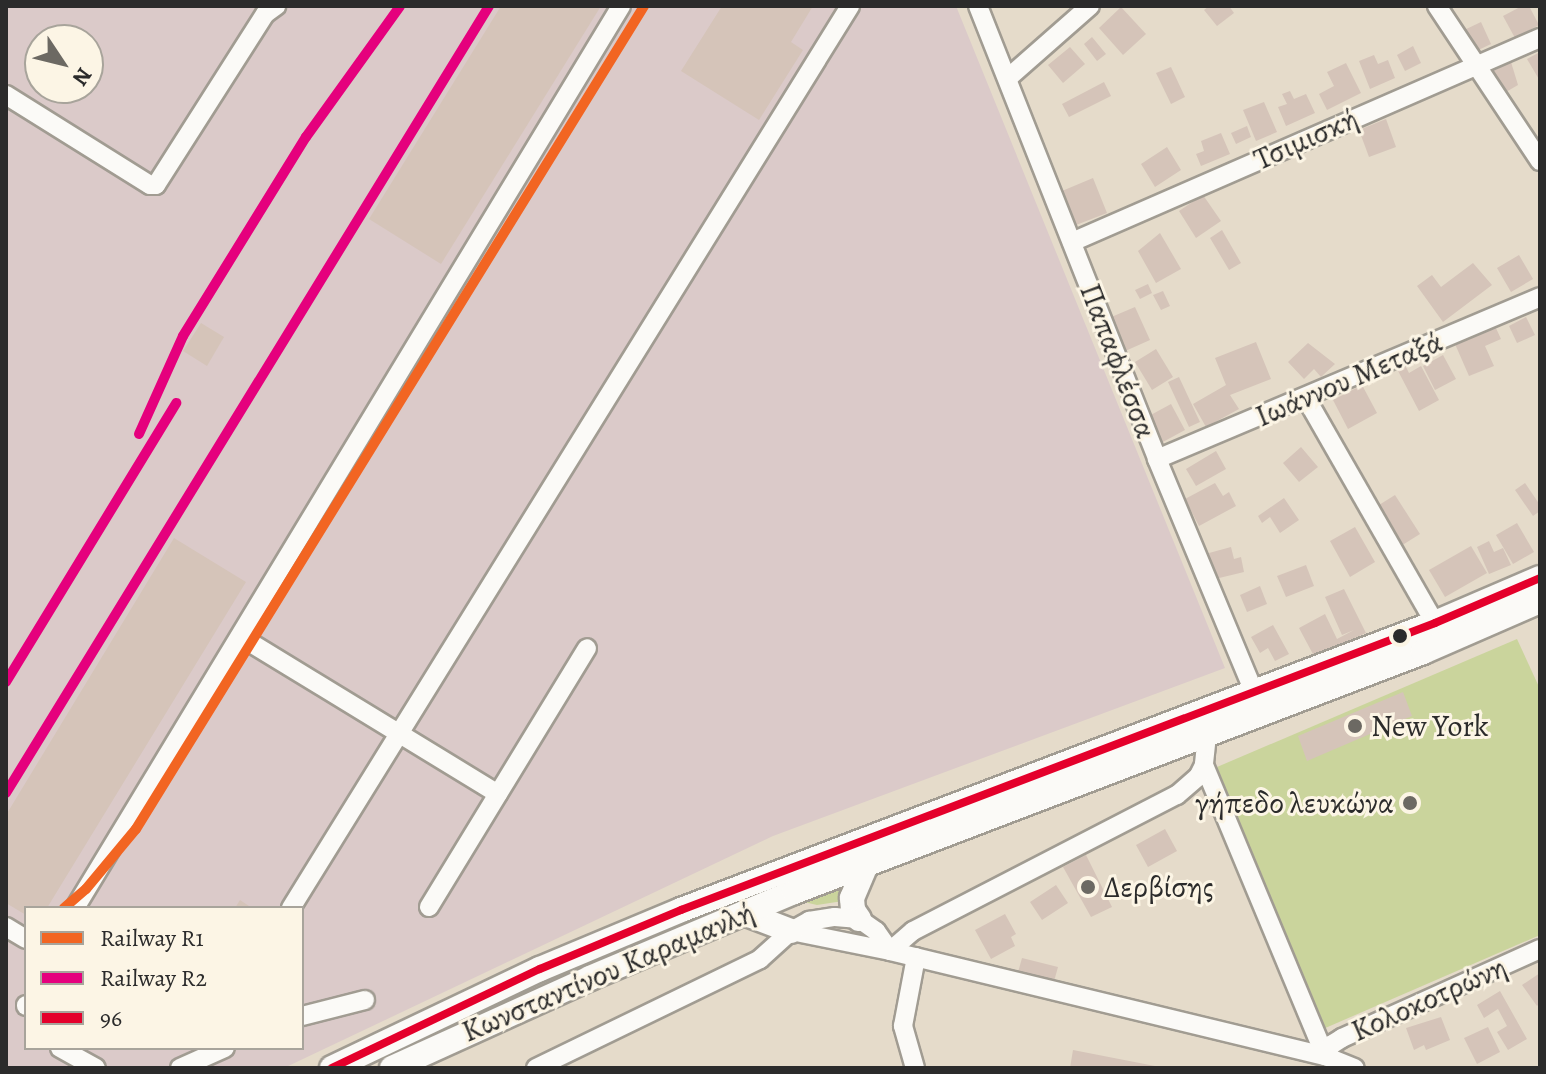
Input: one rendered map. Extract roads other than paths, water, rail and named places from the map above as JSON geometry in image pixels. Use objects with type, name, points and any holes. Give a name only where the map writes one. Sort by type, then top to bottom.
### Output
[{"type":"main road","name":"Κωνσταντίνου Καραμανλή","points":[[392,1068],[744,913],[867,863],[1207,735],[1258,702],[1540,578]]},
{"type":"main road","name":"Κωνσταντίνου Καραμανλή","points":[[332,1068],[528,974],[681,910],[1258,702],[1423,652],[1540,601]]},
{"type":"main road","points":[[859,919],[853,910],[852,898],[867,863]]},
{"type":"main road","points":[[744,913],[791,931]]},
{"type":"street","points":[[6,95],[150,185],[156,185],[265,14],[276,6]]},
{"type":"street","points":[[76,906],[621,6]]},
{"type":"street","points":[[292,906],[850,6]]},
{"type":"street","name":"Παπαφλέσσα","points":[[978,6],[1157,459],[1258,702]]},
{"type":"street","points":[[1008,78],[1090,6]]},
{"type":"street","points":[[1437,6],[1540,161]]},
{"type":"street","name":"Τσιμισκή","points":[[1072,242],[1150,211],[1540,38]]},
{"type":"street","name":"Ιωάννου Μεταξά","points":[[1157,459],[1540,297]]},
{"type":"street","points":[[1306,398],[1435,623]]},
{"type":"street","points":[[241,637],[498,794]]},
{"type":"street","points":[[429,907],[587,648]]},
{"type":"street","points":[[890,951],[913,931],[1177,795],[1198,777],[1204,765],[1207,735]]},
{"type":"street","points":[[1204,765],[1325,1056]]},
{"type":"street","points":[[536,1068],[760,959],[791,931],[820,919],[859,919],[876,931],[890,951]]},
{"type":"street","points":[[6,927],[24,938]]},
{"type":"street","points":[[791,931],[916,957],[1325,1056],[1355,1068]]},
{"type":"street","name":"Κολοκοτρώνη","points":[[1325,1056],[1331,1045],[1342,1038],[1540,949]]},
{"type":"street","points":[[915,1068],[903,1026],[916,957]]},
{"type":"street","points":[[304,1015],[365,1000]]},
{"type":"street","points":[[64,1050],[96,1068]]},
{"type":"street","points":[[180,1068],[220,1050]]},
{"type":"rail line","name":"R2","points":[[139,434],[183,336],[306,137],[400,6]]},
{"type":"rail line","name":"R2","points":[[6,793],[489,6]]},
{"type":"rail line","name":"R1","points":[[66,906],[86,889],[136,829],[644,6]]},
{"type":"rail line","name":"R2","points":[[6,682],[176,403]]},
{"type":"place","name":"New York","points":[[1355,726]]},
{"type":"place","name":"γήπεδο λευκώνα","points":[[1410,803]]},
{"type":"place","name":"Δερβίσης","points":[[1088,887]]}]
